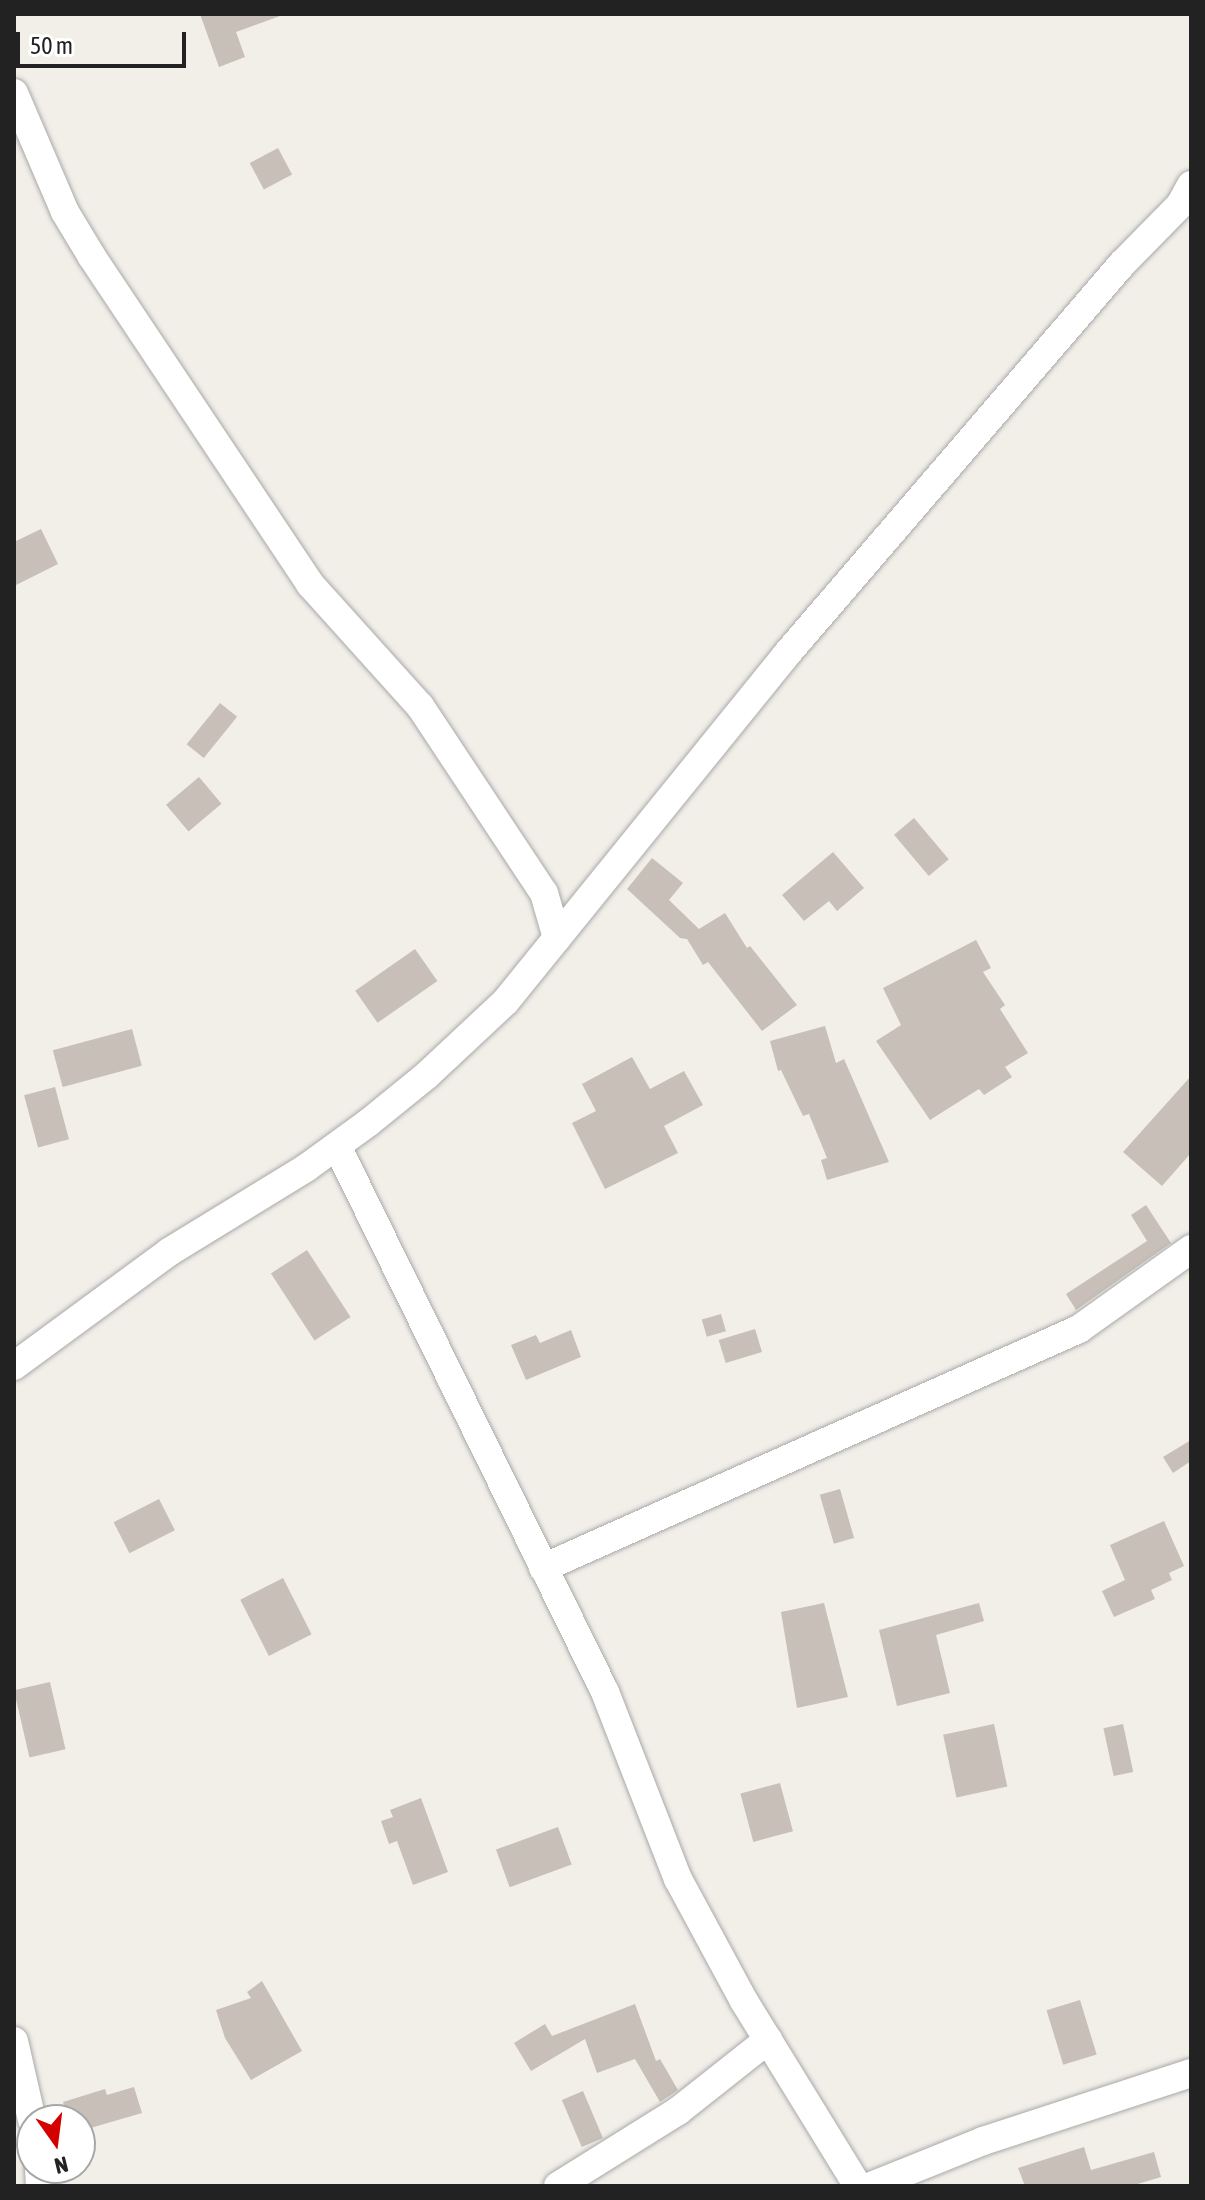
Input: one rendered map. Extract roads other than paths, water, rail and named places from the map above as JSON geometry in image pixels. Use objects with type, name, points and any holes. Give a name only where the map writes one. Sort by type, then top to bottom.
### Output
[{"type":"street","points":[[14,93],[65,212],[92,257],[310,584],[420,706],[544,893],[557,938]]},
{"type":"street","points":[[14,1366],[169,1252],[337,1146],[427,1075],[506,1001],[786,655],[1122,264],[1180,205],[1191,185]]},
{"type":"street","points":[[337,1146],[605,1692],[678,1879],[768,2040],[858,2186]]},
{"type":"street","points":[[543,1568],[1079,1329],[1191,1249]]},
{"type":"street","points":[[558,2186],[678,2111],[768,2040]]},
{"type":"street","points":[[14,2041],[28,2104]]},
{"type":"street","points":[[871,2186],[983,2141],[1191,2073]]}]
